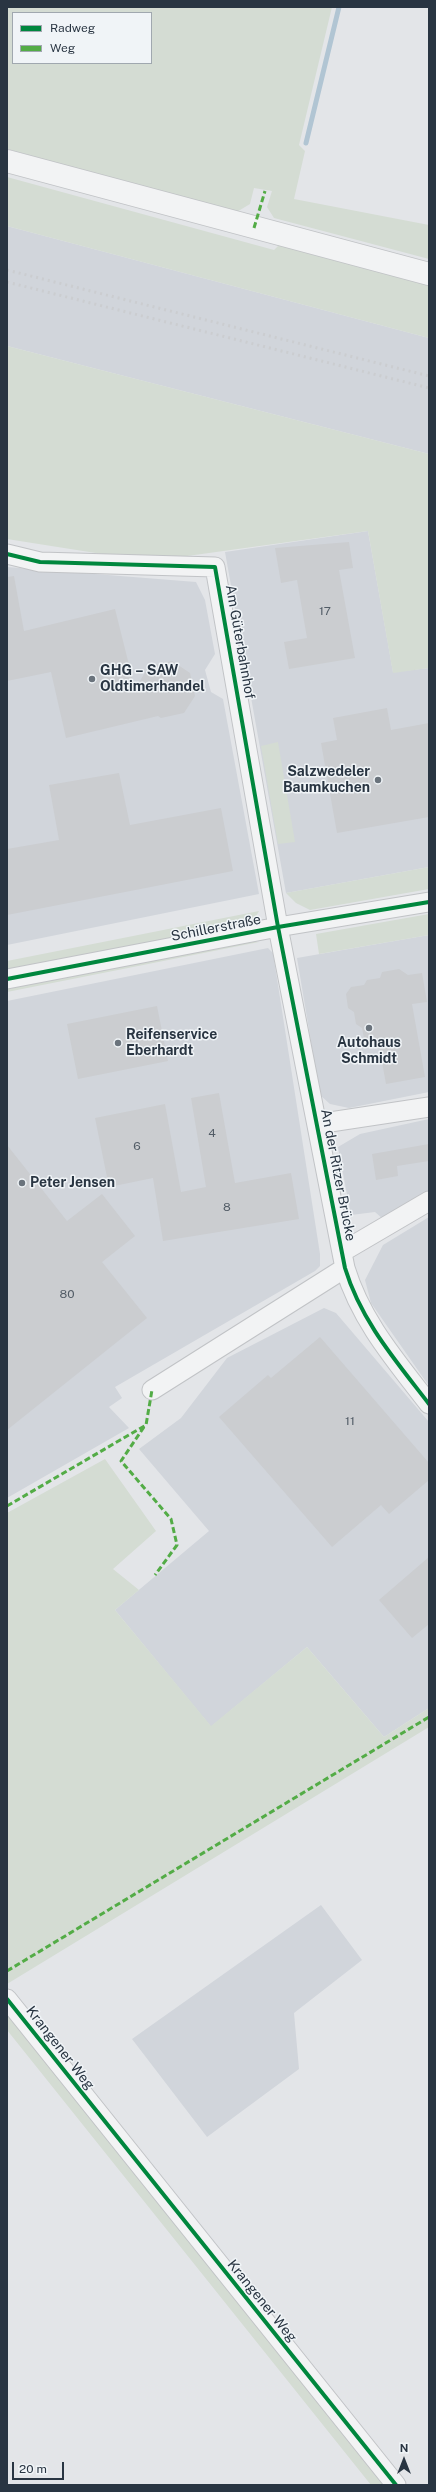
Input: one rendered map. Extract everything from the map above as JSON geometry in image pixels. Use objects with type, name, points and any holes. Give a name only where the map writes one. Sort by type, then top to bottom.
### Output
[{"type":"street","points":[[7,161],[429,274]]},
{"type":"street","name":"Am Güterbahnhof","points":[[7,554],[40,562],[215,567],[278,927]]},
{"type":"street","name":"Schillerstraße","points":[[7,979],[278,927],[429,902]]},
{"type":"street","name":"An der Ritzer Brücke","points":[[278,927],[343,1260],[352,1290],[372,1329],[429,1404]]},
{"type":"street","name":"An der Ritzer Brücke","points":[[317,1124],[429,1107]]},
{"type":"street","name":"An der Ritzer Brücke","points":[[152,1390],[429,1201]]},
{"type":"street","name":"Krangener Weg","points":[[7,1999],[396,2485]]},
{"type":"shaded area","points":[[7,7],[332,7],[299,145],[305,151],[294,199],[429,225],[429,259],[274,218],[267,207],[272,191],[254,188],[250,204],[235,213],[7,149]]},
{"type":"shaded area","points":[[7,177],[274,250],[281,243],[429,282],[429,338],[7,226]]},
{"type":"shaded area","points":[[7,226],[429,338],[429,454],[7,346]]},
{"type":"shaded area","points":[[7,346],[429,454],[429,668],[393,673],[368,531],[180,557],[121,557],[7,539]]},
{"type":"shaded area","points":[[368,531],[393,672],[429,668],[429,867],[286,893],[225,552]]},
{"type":"shaded area","points":[[7,567],[196,582],[205,600],[215,654],[205,670],[211,692],[223,699],[259,894],[7,945]]},
{"type":"shaded area","points":[[278,742],[295,842],[278,844],[261,746]]},
{"type":"shaded area","points":[[429,867],[429,889],[310,910],[296,903],[286,893]]},
{"type":"shaded area","points":[[259,911],[255,918],[248,924],[7,971],[7,961]]},
{"type":"shaded area","points":[[429,914],[429,935],[319,954],[316,934]]},
{"type":"shaded area","name":"Autohaus Schmidt","points":[[429,935],[429,1092],[349,1108],[330,1104],[320,1095],[297,958]]},
{"type":"shaded area","points":[[251,941],[259,942],[7,992],[7,989]]},
{"type":"shaded area","points":[[268,948],[273,953],[320,1254],[320,1266],[315,1271],[115,1387],[122,1398],[109,1407],[129,1428],[7,1498],[7,1001]]},
{"type":"shaded area","points":[[429,1119],[429,1193],[383,1219],[375,1212],[351,1215],[338,1147],[360,1134]]},
{"type":"shaded area","points":[[429,1217],[429,1386],[371,1303],[365,1280],[383,1245]]},
{"type":"shaded area","points":[[324,1308],[336,1313],[429,1422],[429,1708],[384,1737],[307,1647],[211,1727],[115,1610],[209,1531],[139,1449],[181,1418],[227,1358]]},
{"type":"shaded area","points":[[105,1459],[156,1531],[113,1569],[139,1590],[115,1610],[211,1726],[307,1647],[384,1737],[429,1708],[429,1727],[7,1984],[7,1513]]},
{"type":"shaded area","points":[[321,1905],[362,1960],[294,2013],[299,2069],[207,2137],[132,2039]]},
{"type":"shaded area","points":[[7,2010],[384,2485],[371,2485],[7,2030]]},
{"type":"building","points":[[349,542],[353,568],[339,570],[355,658],[289,669],[284,642],[307,638],[297,580],[281,583],[275,548]]},
{"type":"building","name":"GHG – SAW Oldtimerhandel","points":[[14,576],[24,631],[115,609],[135,689],[149,666],[172,661],[190,673],[195,696],[184,713],[161,718],[158,716],[66,738],[51,672],[7,681],[7,577]]},
{"type":"building","name":"Salzwedeler Baumkuchen","points":[[387,708],[391,730],[429,723],[429,817],[337,833],[321,743],[337,740],[333,718]]},
{"type":"building","points":[[119,773],[130,825],[221,808],[233,871],[7,915],[7,849],[59,840],[49,785]]},
{"type":"building","points":[[399,969],[408,975],[422,973],[427,1002],[412,1004],[425,1077],[386,1084],[378,1040],[369,1042],[364,1038],[362,1028],[356,1024],[354,1012],[348,1008],[346,994],[351,987],[364,985],[367,980],[380,978],[382,972]]},
{"type":"building","name":"Reifenservice Eberhardt","points":[[157,1006],[168,1061],[78,1079],[67,1024]]},
{"type":"building","points":[[219,1093],[235,1183],[291,1173],[299,1219],[163,1241],[153,1178],[109,1187],[95,1118],[165,1104],[181,1192],[206,1187],[191,1098]]},
{"type":"building","points":[[429,1144],[429,1161],[397,1166],[398,1176],[376,1180],[372,1154]]},
{"type":"building","points":[[7,1145],[67,1221],[102,1194],[135,1236],[102,1262],[147,1318],[7,1430]]},
{"type":"building","points":[[320,1337],[429,1463],[429,1480],[389,1514],[381,1505],[332,1547],[219,1417],[268,1375],[271,1378]]},
{"type":"building","points":[[429,1557],[429,1624],[412,1638],[379,1600]]},
{"type":"waterway","points":[[306,143],[339,7]]},
{"type":"railway","points":[[7,270],[429,376]]},
{"type":"railway","points":[[7,282],[429,388]]},
{"type":"marked path","points":[[254,228],[265,191]]},
{"type":"marked path","points":[[7,1506],[146,1425],[152,1390]]},
{"type":"marked path","points":[[144,1427],[121,1461],[171,1519],[177,1545],[155,1575]]},
{"type":"marked path","points":[[7,1971],[429,1717]]},
{"type":"cycle path","points":[[7,554],[40,562],[215,567],[278,927],[345,1268],[360,1306],[370,1323],[392,1356],[429,1404]]},
{"type":"cycle path","points":[[7,979],[278,927],[429,902]]},
{"type":"cycle path","points":[[7,1999],[396,2485]]},
{"type":"place","name":"GHG – SAW Oldtimerhandel","points":[[92,679]]},
{"type":"place","name":"Salzwedeler Baumkuchen","points":[[378,780]]},
{"type":"place","name":"Autohaus Schmidt","points":[[369,1028]]},
{"type":"place","name":"Reifenservice Eberhardt","points":[[118,1043]]},
{"type":"place","name":"Peter Jensen","points":[[22,1183]]}]
